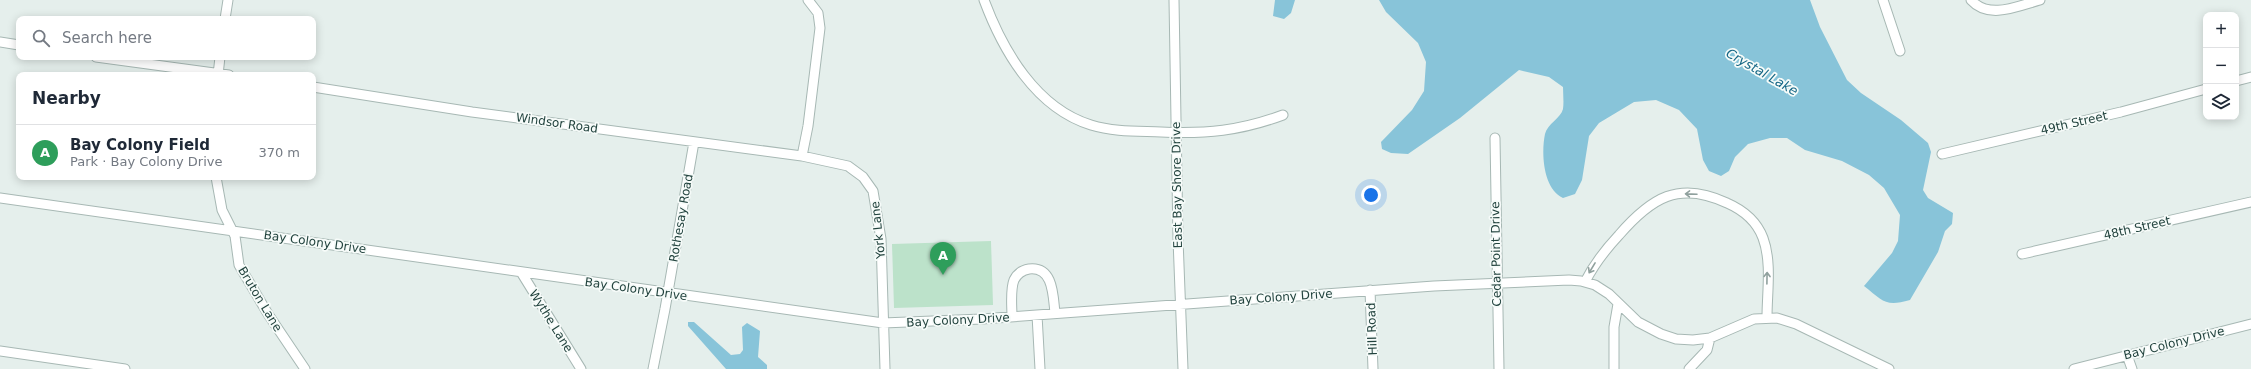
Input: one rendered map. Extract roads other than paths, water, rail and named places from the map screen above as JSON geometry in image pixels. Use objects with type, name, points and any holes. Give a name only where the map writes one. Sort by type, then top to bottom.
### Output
[{"type":"street","points":[[225,16],[228,0]]},
{"type":"street","points":[[802,156],[808,126],[820,28],[818,13],[808,0]]},
{"type":"street","points":[[984,0],[996,27],[1022,72],[1038,92],[1057,108],[1074,118],[1106,129],[1201,134],[1242,129],[1283,116]]},
{"type":"street","name":"East Bay Shore Drive","points":[[1174,0],[1180,304],[1183,369]]},
{"type":"street","points":[[1883,0],[1900,51]]},
{"type":"street","points":[[1971,0],[1982,9],[1996,11],[2040,0]]},
{"type":"street","points":[[0,42],[16,45]]},
{"type":"street","points":[[118,60],[204,72]]},
{"type":"street","points":[[218,72],[220,60]]},
{"type":"street","points":[[2239,80],[2251,77]]},
{"type":"street","name":"Windsor Road","points":[[316,87],[694,142],[802,156]]},
{"type":"street","name":"49th Street","points":[[1942,154],[2121,112],[2203,90]]},
{"type":"street","name":"Cedar Point Drive","points":[[1495,138],[1499,369]]},
{"type":"street","name":"Rothesay Road","points":[[653,369],[694,142]]},
{"type":"street","name":"York Lane","points":[[802,156],[848,166],[864,177],[873,191],[876,200],[881,239],[885,369]]},
{"type":"street","name":"Bruton Lane","points":[[217,180],[222,210],[235,236],[239,265],[268,314],[305,369]]},
{"type":"street","points":[[1585,282],[1601,255],[1631,221],[1659,199],[1684,193],[1708,195],[1732,205],[1744,213],[1755,224],[1763,238],[1767,269],[1767,317]]},
{"type":"street","name":"Bay Colony Drive","points":[[0,198],[883,323],[1012,317],[1370,290],[1569,280],[1585,282],[1604,290],[1638,322],[1661,334],[1686,340],[1710,338],[1724,334],[1743,323],[1767,317],[1782,319],[1796,324],[1889,369]]},
{"type":"street","name":"48th Street","points":[[2022,254],[2251,202]]},
{"type":"street","points":[[1012,317],[1013,284],[1018,274],[1029,269],[1041,271],[1049,279],[1054,313]]},
{"type":"street","name":"Wythe Lane","points":[[521,272],[581,369]]},
{"type":"street","name":"Hill Road","points":[[1370,290],[1373,369]]},
{"type":"street","points":[[1614,369],[1613,332],[1618,304]]},
{"type":"street","points":[[1037,314],[1040,369]]},
{"type":"street","name":"Bay Colony Drive","points":[[2074,369],[2251,324]]},
{"type":"street","points":[[1689,369],[1707,350],[1710,338]]},
{"type":"street","points":[[0,351],[125,369]]},
{"type":"street","points":[[2127,355],[2132,369]]},
{"type":"water","points":[[1275,0],[1295,0],[1291,13],[1284,19],[1273,16]]},
{"type":"water","name":"Crystal Lake","points":[[1379,0],[1810,0],[1820,27],[1847,80],[1861,93],[1901,120],[1928,143],[1931,152],[1923,190],[1928,198],[1953,213],[1952,224],[1945,231],[1938,252],[1910,300],[1889,303],[1880,299],[1864,286],[1892,253],[1898,241],[1900,215],[1884,188],[1869,175],[1842,161],[1805,150],[1787,138],[1770,138],[1748,144],[1735,157],[1729,171],[1721,176],[1709,171],[1703,160],[1697,129],[1679,110],[1656,100],[1634,102],[1599,123],[1589,136],[1582,180],[1575,194],[1563,198],[1556,193],[1547,179],[1543,151],[1546,130],[1560,115],[1563,109],[1563,87],[1549,77],[1519,70],[1460,118],[1408,154],[1391,153],[1382,149],[1381,142],[1412,110],[1424,91],[1426,62],[1418,43],[1386,12]]},
{"type":"water","points":[[688,322],[694,322],[731,355],[740,354],[743,350],[742,327],[747,323],[760,331],[758,357],[767,365],[767,369],[726,369],[688,326]]},
{"type":"place","name":"Bay Colony Field","points":[[943,275]]}]
